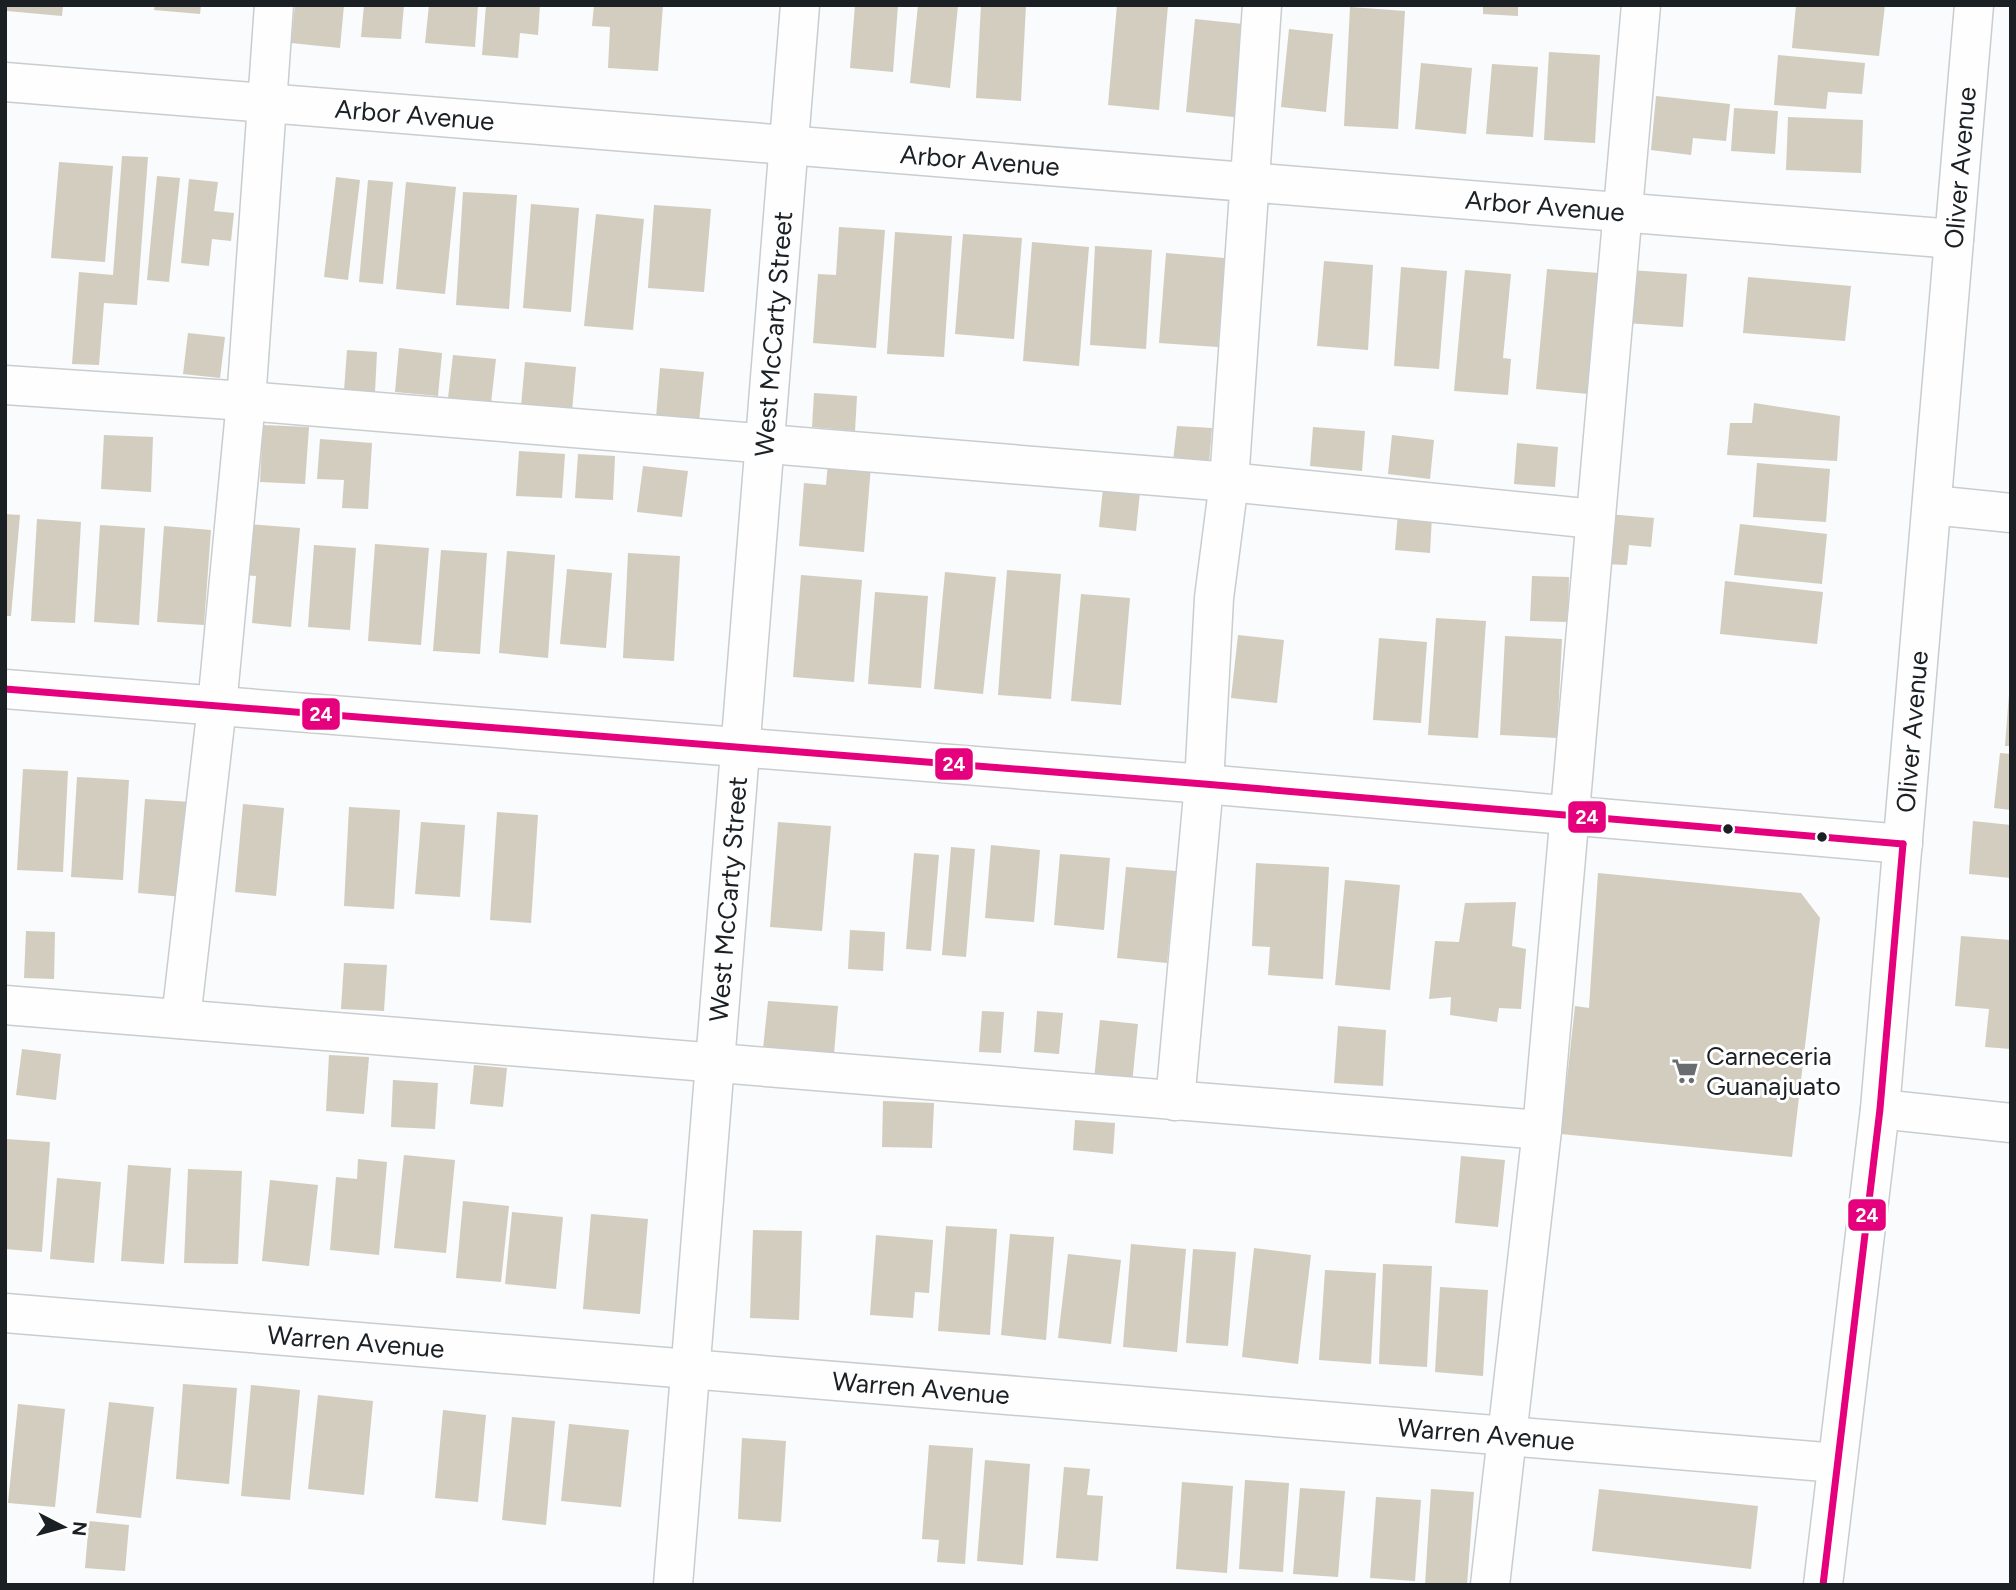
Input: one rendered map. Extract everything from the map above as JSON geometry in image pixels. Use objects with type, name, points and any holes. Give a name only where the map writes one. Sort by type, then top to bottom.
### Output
[{"type":"street","points":[[181,1019],[218,706],[246,401],[274,5]]},
{"type":"street","name":"West McCarty Street","points":[[673,1585],[800,5]]},
{"type":"street","points":[[1175,1101],[1204,784],[1214,598],[1229,482],[1262,5]]},
{"type":"street","points":[[1490,1585],[1542,1130],[1641,5]]},
{"type":"street","name":"Oliver Avenue","points":[[1823,1585],[1880,1109],[1975,5]]},
{"type":"street","name":"Arbor Avenue","points":[[5,82],[1955,239]]},
{"type":"street","points":[[5,384],[246,401],[1229,482],[1594,519]]},
{"type":"street","points":[[1932,505],[2011,513]]},
{"type":"street","points":[[5,689],[1204,784],[1903,844]]},
{"type":"street","points":[[5,1005],[1542,1130]]},
{"type":"street","points":[[1880,1109],[2011,1123]]},
{"type":"street","name":"Warren Avenue","points":[[5,1313],[1837,1463]]},
{"type":"building","points":[[7,5],[63,5],[62,16],[7,11]]},
{"type":"building","points":[[155,5],[201,5],[200,14],[154,10]]},
{"type":"building","points":[[295,5],[344,5],[340,48],[291,43]]},
{"type":"building","points":[[364,5],[404,5],[401,39],[361,37]]},
{"type":"building","points":[[429,5],[478,5],[475,47],[425,43]]},
{"type":"building","points":[[486,5],[540,5],[538,35],[520,33],[518,58],[482,55]]},
{"type":"building","points":[[594,5],[663,5],[658,71],[608,68],[610,27],[592,26]]},
{"type":"building","points":[[855,5],[898,5],[893,72],[850,68]]},
{"type":"building","points":[[918,5],[958,5],[950,88],[910,83]]},
{"type":"building","points":[[981,5],[1026,5],[1021,101],[976,98]]},
{"type":"building","points":[[1117,5],[1168,5],[1159,110],[1108,105]]},
{"type":"building","points":[[1483,5],[1518,5],[1518,16],[1483,14]]},
{"type":"building","points":[[1796,5],[1885,5],[1879,56],[1792,48]]},
{"type":"building","points":[[1350,7],[1405,11],[1398,129],[1344,126]]},
{"type":"building","points":[[1195,19],[1243,24],[1234,117],[1186,112]]},
{"type":"building","points":[[1289,29],[1333,34],[1326,112],[1281,107]]},
{"type":"building","points":[[1549,52],[1600,55],[1595,143],[1544,140]]},
{"type":"building","points":[[1778,55],[1865,63],[1862,94],[1828,92],[1826,109],[1774,105]]},
{"type":"building","points":[[1421,63],[1472,68],[1466,134],[1415,129]]},
{"type":"building","points":[[1492,64],[1538,67],[1533,137],[1486,134]]},
{"type":"building","points":[[1656,96],[1730,104],[1726,141],[1693,138],[1691,155],[1651,150]]},
{"type":"building","points":[[1734,108],[1778,111],[1775,154],[1731,151]]},
{"type":"building","points":[[1788,117],[1863,120],[1861,173],[1786,170]]},
{"type":"building","points":[[122,156],[148,157],[137,305],[104,303],[99,365],[72,364],[79,272],[113,275]]},
{"type":"building","points":[[59,162],[113,166],[105,262],[51,258]]},
{"type":"building","points":[[157,176],[180,178],[169,282],[147,280]]},
{"type":"building","points":[[336,177],[360,180],[348,280],[324,277]]},
{"type":"building","points":[[189,179],[218,182],[214,211],[234,213],[231,241],[212,239],[209,266],[181,263]]},
{"type":"building","points":[[368,180],[393,182],[383,284],[359,282]]},
{"type":"building","points":[[406,182],[456,187],[445,294],[396,289]]},
{"type":"building","points":[[463,192],[517,195],[509,309],[456,305]]},
{"type":"building","points":[[531,204],[579,208],[571,312],[523,308]]},
{"type":"building","points":[[654,205],[711,209],[704,292],[648,288]]},
{"type":"building","points":[[596,214],[644,219],[633,330],[584,326]]},
{"type":"building","points":[[839,227],[885,230],[876,348],[813,343],[818,274],[836,275]]},
{"type":"building","points":[[895,232],[952,236],[944,357],[887,354]]},
{"type":"building","points":[[963,234],[1022,238],[1014,339],[955,334]]},
{"type":"building","points":[[1032,242],[1089,247],[1079,366],[1023,361]]},
{"type":"building","points":[[1095,246],[1152,250],[1146,349],[1090,345]]},
{"type":"building","points":[[1166,253],[1225,258],[1218,347],[1159,343]]},
{"type":"building","points":[[1324,261],[1373,265],[1368,350],[1317,346]]},
{"type":"building","points":[[1401,267],[1447,271],[1439,369],[1394,366]]},
{"type":"building","points":[[1547,269],[1599,273],[1588,394],[1536,389]]},
{"type":"building","points":[[1465,270],[1511,274],[1503,358],[1511,359],[1508,395],[1454,391]]},
{"type":"building","points":[[1630,270],[1687,274],[1683,327],[1626,323]]},
{"type":"building","points":[[1748,277],[1851,286],[1845,341],[1743,333]]},
{"type":"building","points":[[188,333],[225,337],[220,378],[183,374]]},
{"type":"building","points":[[399,348],[442,353],[438,396],[395,392]]},
{"type":"building","points":[[347,350],[377,352],[375,392],[344,391]]},
{"type":"building","points":[[453,355],[496,359],[491,403],[448,398]]},
{"type":"building","points":[[525,362],[576,367],[572,411],[521,406]]},
{"type":"building","points":[[660,368],[704,372],[699,422],[656,418]]},
{"type":"building","points":[[814,393],[857,396],[855,431],[812,427]]},
{"type":"building","points":[[1754,403],[1840,416],[1837,461],[1727,455],[1730,423],[1752,423]]},
{"type":"building","points":[[263,425],[309,427],[305,484],[260,482]]},
{"type":"building","points":[[1177,426],[1212,428],[1209,464],[1173,461]]},
{"type":"building","points":[[1313,427],[1365,431],[1362,471],[1310,466]]},
{"type":"building","points":[[104,435],[153,437],[151,492],[101,489]]},
{"type":"building","points":[[1392,435],[1434,440],[1430,479],[1388,474]]},
{"type":"building","points":[[320,439],[372,443],[368,509],[342,508],[344,480],[317,479]]},
{"type":"building","points":[[1517,443],[1558,447],[1555,487],[1514,484]]},
{"type":"building","points":[[519,451],[565,454],[562,498],[516,496]]},
{"type":"building","points":[[578,454],[615,456],[613,500],[575,498]]},
{"type":"building","points":[[828,462],[871,466],[864,552],[799,546],[804,483],[826,485]]},
{"type":"building","points":[[1757,463],[1830,469],[1826,522],[1753,517]]},
{"type":"building","points":[[643,466],[688,471],[682,517],[637,512]]},
{"type":"building","points":[[1103,488],[1140,492],[1136,531],[1099,527]]},
{"type":"building","points":[[1398,513],[1432,516],[1430,553],[1395,550]]},
{"type":"building","points":[[5,514],[20,515],[11,616],[5,616]]},
{"type":"building","points":[[1608,514],[1654,518],[1651,547],[1629,545],[1627,565],[1604,564]]},
{"type":"building","points":[[37,519],[81,522],[75,623],[31,621]]},
{"type":"building","points":[[248,524],[300,528],[291,627],[252,623],[256,576],[243,575]]},
{"type":"building","points":[[1740,524],[1827,534],[1822,584],[1734,575]]},
{"type":"building","points":[[100,525],[145,528],[139,625],[94,622]]},
{"type":"building","points":[[164,526],[211,530],[204,625],[157,622]]},
{"type":"building","points":[[375,544],[429,548],[421,645],[368,641]]},
{"type":"building","points":[[314,545],[356,548],[350,630],[308,627]]},
{"type":"building","points":[[441,550],[487,553],[480,654],[433,651]]},
{"type":"building","points":[[507,551],[555,555],[548,658],[499,653]]},
{"type":"building","points":[[628,553],[680,556],[674,661],[623,658]]},
{"type":"building","points":[[567,569],[612,573],[606,648],[560,644]]},
{"type":"building","points":[[1007,570],[1061,574],[1051,699],[998,695]]},
{"type":"building","points":[[945,572],[996,577],[983,694],[934,689]]},
{"type":"building","points":[[801,575],[862,580],[854,682],[793,677]]},
{"type":"building","points":[[1532,576],[1569,577],[1568,622],[1530,621]]},
{"type":"building","points":[[1725,581],[1823,592],[1817,644],[1720,634]]},
{"type":"building","points":[[875,592],[928,596],[921,688],[868,684]]},
{"type":"building","points":[[1081,594],[1130,598],[1121,705],[1071,701]]},
{"type":"building","points":[[1436,618],[1486,621],[1478,738],[1428,735]]},
{"type":"building","points":[[1238,635],[1284,640],[1277,703],[1231,698]]},
{"type":"building","points":[[1505,636],[1562,639],[1557,738],[1500,735]]},
{"type":"building","points":[[1379,638],[1427,642],[1421,723],[1373,720]]},
{"type":"building","points":[[2009,694],[2011,746],[2005,746]]},
{"type":"building","points":[[2000,753],[2011,754],[2011,810],[1994,808]]},
{"type":"building","points":[[23,769],[68,771],[63,872],[17,870]]},
{"type":"building","points":[[77,777],[129,780],[123,880],[71,877]]},
{"type":"building","points":[[145,799],[191,802],[184,897],[138,893]]},
{"type":"building","points":[[243,804],[284,808],[276,896],[235,892]]},
{"type":"building","points":[[349,807],[400,810],[394,909],[344,906]]},
{"type":"building","points":[[497,812],[538,815],[531,923],[490,920]]},
{"type":"building","points":[[1973,821],[2011,825],[2011,878],[1969,874]]},
{"type":"building","points":[[421,822],[465,825],[460,897],[415,894]]},
{"type":"building","points":[[778,822],[831,826],[822,931],[770,927]]},
{"type":"building","points":[[991,845],[1040,850],[1034,922],[985,918]]},
{"type":"building","points":[[951,847],[975,849],[966,957],[942,955]]},
{"type":"building","points":[[914,853],[939,855],[931,951],[906,949]]},
{"type":"building","points":[[1060,854],[1110,858],[1104,930],[1054,925]]},
{"type":"building","points":[[1256,863],[1329,867],[1323,979],[1268,975],[1270,947],[1252,946]]},
{"type":"building","points":[[1126,867],[1176,871],[1167,963],[1117,958]]},
{"type":"building","name":"Carneceria Guanajuato","points":[[1598,873],[1801,893],[1820,918],[1792,1157],[1561,1134],[1575,1006],[1589,1008]]},
{"type":"building","points":[[1345,880],[1400,885],[1390,990],[1335,985]]},
{"type":"building","points":[[1516,902],[1512,946],[1526,949],[1521,1009],[1499,1008],[1497,1022],[1450,1015],[1451,997],[1429,999],[1435,941],[1459,942],[1465,903]]},
{"type":"building","points":[[850,930],[885,932],[883,971],[848,969]]},
{"type":"building","points":[[26,931],[55,932],[54,979],[24,978]]},
{"type":"building","points":[[1961,936],[2011,940],[2011,1049],[1985,1047],[1989,1009],[1955,1006]]},
{"type":"building","points":[[344,963],[387,965],[384,1011],[341,1009]]},
{"type":"building","points":[[768,1001],[838,1006],[834,1054],[763,1049]]},
{"type":"building","points":[[982,1011],[1004,1012],[1001,1053],[979,1052]]},
{"type":"building","points":[[1037,1011],[1063,1013],[1059,1054],[1034,1052]]},
{"type":"building","points":[[1100,1020],[1138,1024],[1132,1084],[1094,1080]]},
{"type":"building","points":[[1338,1026],[1386,1030],[1383,1086],[1334,1083]]},
{"type":"building","points":[[22,1049],[61,1054],[56,1100],[16,1095]]},
{"type":"building","points":[[329,1055],[369,1057],[364,1114],[326,1111]]},
{"type":"building","points":[[474,1065],[507,1068],[503,1107],[470,1104]]},
{"type":"building","points":[[393,1080],[438,1083],[435,1129],[391,1127]]},
{"type":"building","points":[[883,1101],[934,1103],[932,1148],[882,1147]]},
{"type":"building","points":[[1075,1120],[1115,1123],[1113,1154],[1073,1150]]},
{"type":"building","points":[[6,1139],[50,1142],[42,1252],[5,1249]]},
{"type":"building","points":[[404,1155],[455,1160],[446,1253],[394,1248]]},
{"type":"building","points":[[1461,1156],[1505,1160],[1498,1227],[1455,1223]]},
{"type":"building","points":[[358,1159],[387,1162],[379,1255],[330,1250],[336,1177],[357,1179]]},
{"type":"building","points":[[128,1165],[171,1168],[164,1264],[121,1261]]},
{"type":"building","points":[[188,1169],[242,1171],[238,1264],[184,1263]]},
{"type":"building","points":[[57,1178],[101,1182],[94,1263],[50,1259]]},
{"type":"building","points":[[270,1180],[318,1185],[309,1266],[262,1261]]},
{"type":"building","points":[[463,1201],[509,1206],[501,1282],[456,1278]]},
{"type":"building","points":[[512,1212],[563,1217],[556,1289],[505,1284]]},
{"type":"building","points":[[591,1214],[648,1219],[640,1314],[583,1309]]},
{"type":"building","points":[[946,1226],[997,1229],[990,1335],[938,1331]]},
{"type":"building","points":[[753,1230],[802,1231],[799,1320],[750,1318]]},
{"type":"building","points":[[1010,1234],[1054,1237],[1046,1340],[1001,1335]]},
{"type":"building","points":[[876,1235],[933,1240],[929,1293],[915,1292],[913,1318],[870,1315]]},
{"type":"building","points":[[1131,1244],[1186,1249],[1177,1352],[1123,1347]]},
{"type":"building","points":[[1254,1248],[1311,1255],[1298,1364],[1242,1357]]},
{"type":"building","points":[[1193,1249],[1236,1252],[1228,1346],[1186,1343]]},
{"type":"building","points":[[1068,1254],[1121,1260],[1111,1344],[1058,1338]]},
{"type":"building","points":[[1383,1264],[1432,1266],[1427,1367],[1379,1364]]},
{"type":"building","points":[[1325,1270],[1376,1273],[1371,1364],[1319,1360]]},
{"type":"building","points":[[1440,1287],[1488,1290],[1483,1376],[1435,1372]]},
{"type":"building","points":[[183,1384],[237,1388],[229,1484],[176,1479]]},
{"type":"building","points":[[251,1385],[300,1390],[290,1500],[241,1496]]},
{"type":"building","points":[[318,1395],[373,1401],[364,1495],[308,1489]]},
{"type":"building","points":[[109,1402],[154,1407],[141,1518],[96,1513]]},
{"type":"building","points":[[18,1404],[65,1409],[55,1507],[8,1503]]},
{"type":"building","points":[[443,1410],[486,1415],[478,1502],[435,1498]]},
{"type":"building","points":[[512,1417],[555,1421],[546,1525],[502,1520]]},
{"type":"building","points":[[569,1424],[629,1430],[621,1507],[561,1501]]},
{"type":"building","points":[[742,1438],[786,1441],[781,1522],[738,1519]]},
{"type":"building","points":[[929,1445],[973,1448],[965,1564],[937,1562],[939,1540],[922,1539]]},
{"type":"building","points":[[985,1460],[1030,1464],[1023,1565],[977,1561]]},
{"type":"building","points":[[1064,1467],[1090,1469],[1087,1495],[1103,1496],[1098,1561],[1056,1558]]},
{"type":"building","points":[[1245,1480],[1289,1483],[1283,1572],[1239,1569]]},
{"type":"building","points":[[1182,1482],[1233,1486],[1227,1573],[1176,1569]]},
{"type":"building","points":[[1300,1488],[1345,1491],[1338,1577],[1293,1574]]},
{"type":"building","points":[[1431,1489],[1474,1492],[1467,1585],[1425,1585]]},
{"type":"building","points":[[1599,1489],[1758,1506],[1751,1569],[1592,1551]]},
{"type":"building","points":[[1376,1497],[1421,1500],[1415,1581],[1370,1578]]},
{"type":"building","points":[[89,1521],[129,1525],[125,1571],[85,1568]]},
{"type":"transit line","name":"24","points":[[5,689],[1204,784],[1903,844]]},
{"type":"transit line","name":"24","points":[[1823,1585],[1880,1109],[1903,844]]},
{"type":"place","name":"Carneceria Guanajuato","points":[[1685,1071]]}]
